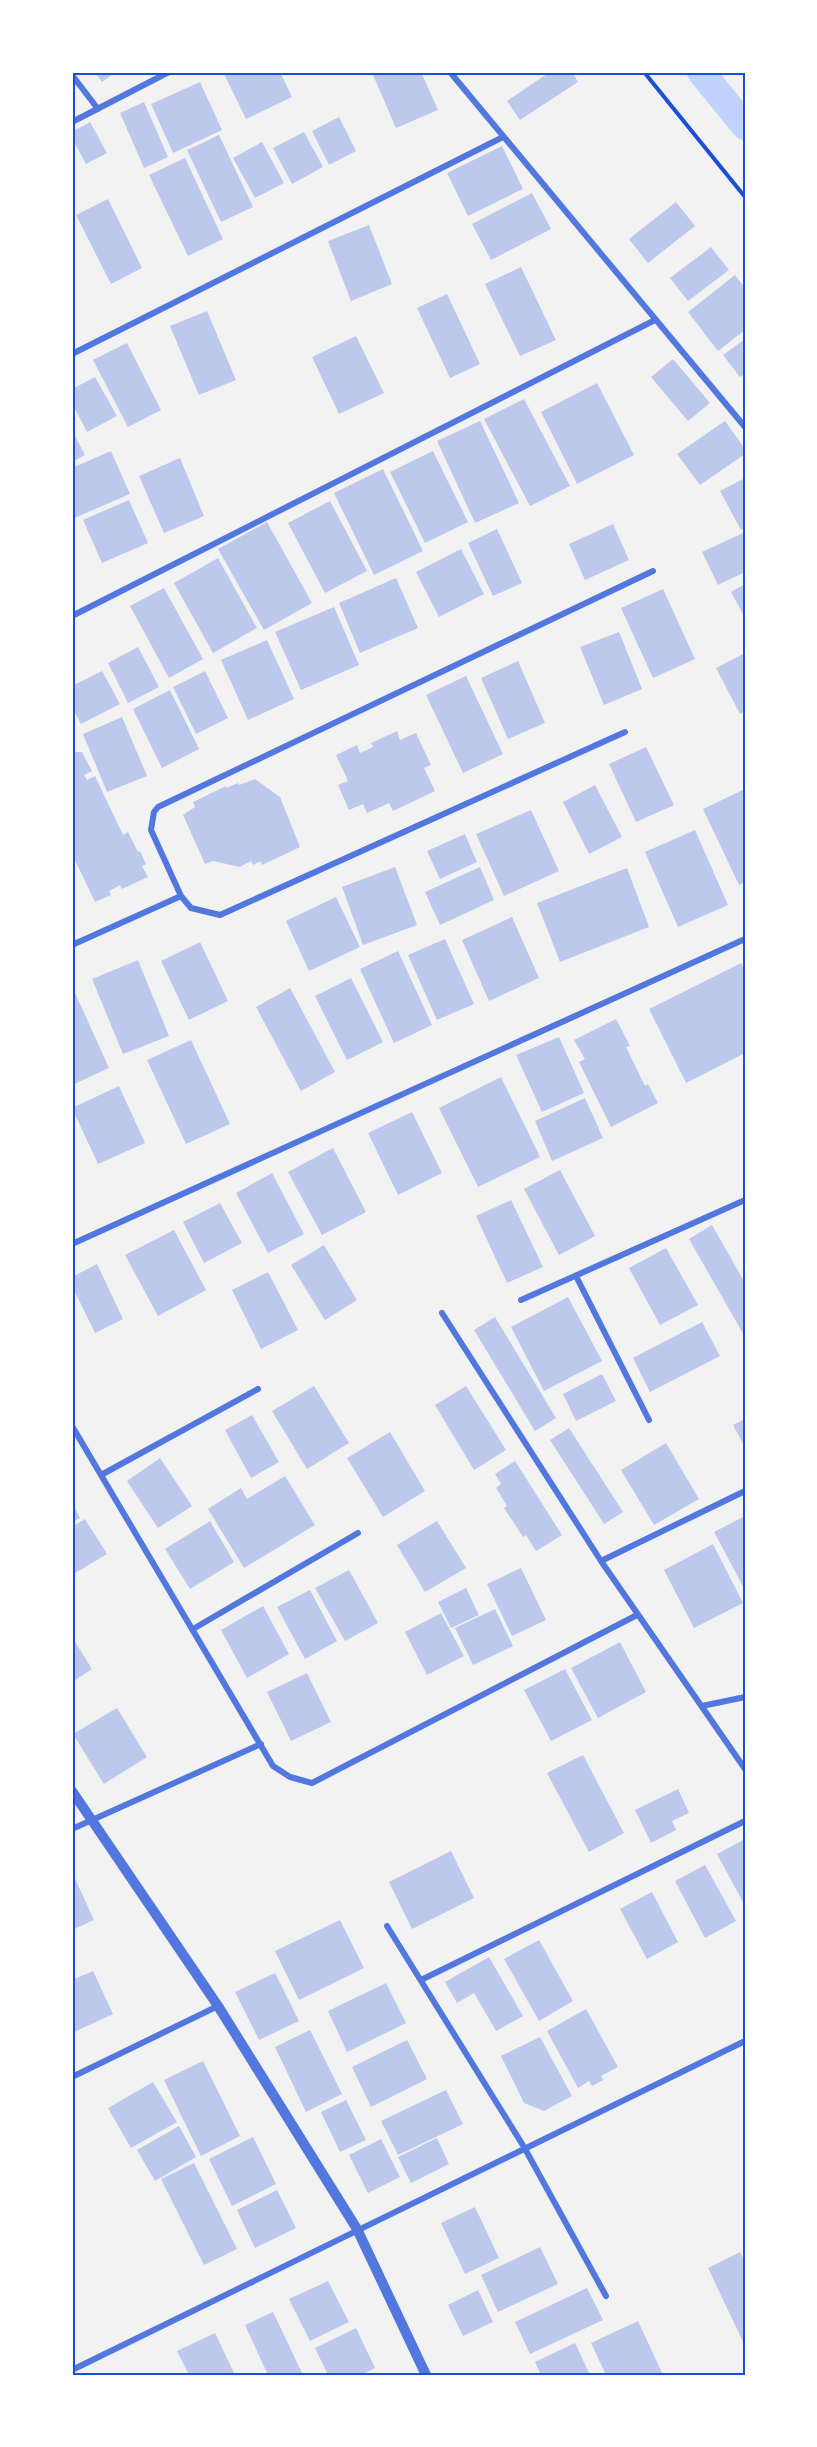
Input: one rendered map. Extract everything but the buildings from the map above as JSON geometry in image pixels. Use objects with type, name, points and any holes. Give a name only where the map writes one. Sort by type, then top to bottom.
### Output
[{"type":"street","points":[[72,122],[169,72]]},
{"type":"street","points":[[450,72],[745,427]]},
{"type":"street","points":[[72,75],[98,109]]},
{"type":"street","points":[[72,354],[503,137]]},
{"type":"street","points":[[72,616],[655,320]]},
{"type":"street","points":[[625,732],[220,915],[191,908],[181,896],[151,830],[151,821],[159,807],[653,571]]},
{"type":"street","points":[[72,945],[181,896]]},
{"type":"street","points":[[72,1244],[745,939]]},
{"type":"street","points":[[520,1300],[745,1200]]},
{"type":"street","points":[[576,1276],[649,1420]]},
{"type":"street","points":[[442,1312],[601,1561],[745,1768]]},
{"type":"street","points":[[101,1475],[258,1389]]},
{"type":"street","points":[[72,1426],[273,1766],[290,1777],[312,1783],[637,1615]]},
{"type":"street","points":[[601,1561],[745,1491]]},
{"type":"street","points":[[193,1629],[358,1533]]},
{"type":"street","points":[[702,1706],[745,1697]]},
{"type":"street","points":[[72,1829],[261,1744]]},
{"type":"street","points":[[72,1791],[218,2006],[357,2229],[426,2375]]},
{"type":"street","points":[[421,1980],[745,1821]]},
{"type":"street","points":[[387,1926],[524,2147],[606,2296]]},
{"type":"street","points":[[72,2077],[218,2006]]},
{"type":"street","points":[[72,2370],[524,2147],[745,2041]]},
{"type":"path","points":[[644,72],[745,196]]},
{"type":"waterway","points":[[701,72],[745,126]]}]
